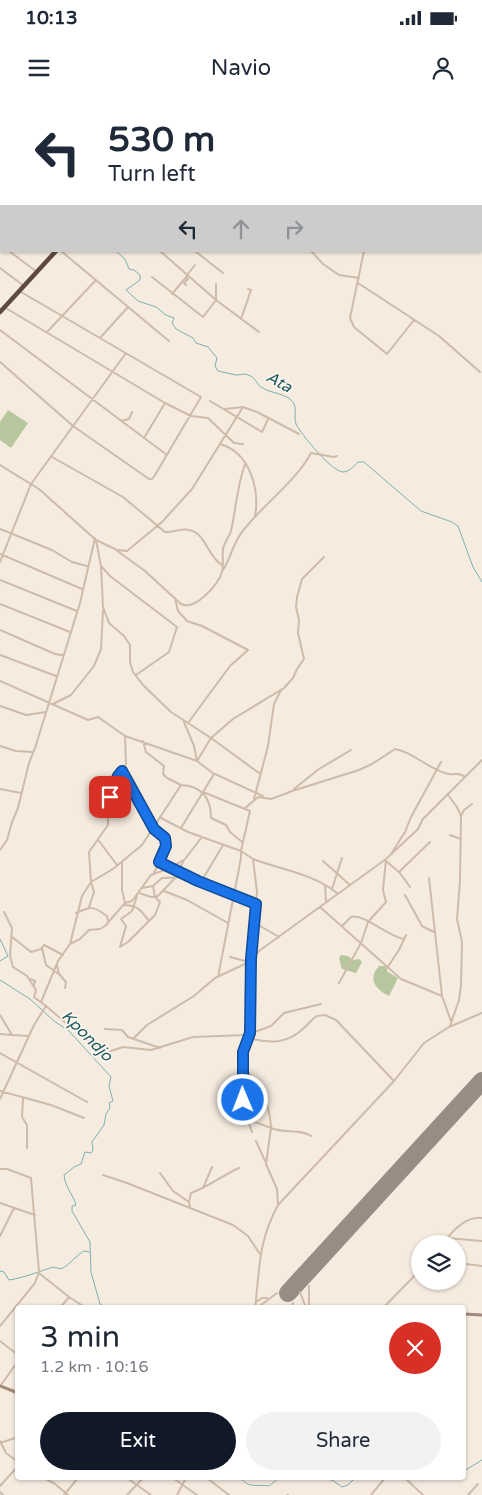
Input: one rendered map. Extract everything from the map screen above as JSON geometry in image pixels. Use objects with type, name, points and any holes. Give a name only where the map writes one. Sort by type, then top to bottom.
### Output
[{"type":"highway","points":[[0,312],[55,252]]},
{"type":"main road","points":[[466,1314],[482,1315]]},
{"type":"main road","points":[[0,1386],[15,1392]]},
{"type":"street","points":[[10,252],[37,272]]},
{"type":"street","points":[[62,252],[169,341]]},
{"type":"street","points":[[161,252],[216,300],[259,332]]},
{"type":"street","points":[[196,252],[223,273]]},
{"type":"street","points":[[312,252],[323,264],[339,275],[359,278]]},
{"type":"street","points":[[364,252],[350,318],[354,327],[387,354],[414,320]]},
{"type":"street","points":[[172,294],[195,265]]},
{"type":"street","points":[[0,268],[24,286]]},
{"type":"street","points":[[186,285],[184,283],[188,279],[187,276]]},
{"type":"street","points":[[152,277],[203,317],[216,300],[216,284]]},
{"type":"street","points":[[47,333],[95,281]]},
{"type":"street","points":[[358,283],[439,336],[480,372]]},
{"type":"street","points":[[241,319],[251,290],[248,288]]},
{"type":"street","points":[[0,362],[73,426],[149,479],[153,478],[201,397],[181,383],[100,338],[20,290]]},
{"type":"street","points":[[4,307],[165,403],[190,416],[208,418],[234,443],[243,444]]},
{"type":"street","points":[[100,338],[128,308]]},
{"type":"street","points":[[0,330],[167,455]]},
{"type":"street","points":[[0,562],[13,534],[31,484],[126,353]]},
{"type":"street","points":[[210,401],[262,432],[268,419]]},
{"type":"street","points":[[144,438],[165,403]]},
{"type":"street","points":[[224,409],[243,408],[257,412],[299,434]]},
{"type":"street","points":[[96,540],[120,550],[129,550],[157,526],[192,490],[224,435],[243,408]]},
{"type":"street","points":[[121,421],[129,419],[132,412]]},
{"type":"street","points":[[220,444],[233,450],[253,476],[255,517]]},
{"type":"street","points":[[110,546],[138,565],[182,606],[188,606],[195,603],[209,591],[233,554],[238,537],[294,477],[311,453],[337,456]]},
{"type":"street","points":[[52,457],[123,496],[157,526],[167,532],[192,530],[213,557],[222,565]]},
{"type":"street","points":[[222,572],[223,547],[230,534],[239,482],[245,464]]},
{"type":"street","points":[[0,465],[31,484],[59,506],[96,540],[101,566],[103,607],[100,649],[94,666],[71,695],[53,704]]},
{"type":"street","points":[[0,529],[52,550],[72,562],[87,566]]},
{"type":"street","points":[[0,850],[7,840],[18,808],[33,752],[71,633],[94,537]]},
{"type":"street","points":[[0,554],[82,589]]},
{"type":"street","points":[[197,761],[211,738],[233,719],[281,690],[293,678],[304,658],[298,633],[299,620],[296,607],[302,579],[324,556]]},
{"type":"street","points":[[101,566],[110,576],[177,627],[168,652],[135,676]]},
{"type":"street","points":[[0,580],[77,611]]},
{"type":"street","points":[[175,598],[178,611],[187,621],[202,626],[248,650],[230,666],[188,723]]},
{"type":"street","points":[[0,604],[71,633]]},
{"type":"street","points":[[103,607],[109,623],[124,636],[130,645],[130,662],[135,676],[161,703],[184,721],[259,773]]},
{"type":"street","points":[[0,630],[63,656]]},
{"type":"street","points":[[0,655],[57,676]]},
{"type":"street","points":[[0,681],[49,701],[88,720],[100,719],[125,736],[197,761],[214,774],[256,791],[267,798]]},
{"type":"street","points":[[218,977],[242,858],[241,851],[259,773],[268,746],[274,704],[281,690]]},
{"type":"street","points":[[0,706],[26,714],[46,712]]},
{"type":"street","points":[[184,721],[194,746],[197,761]]},
{"type":"street","points":[[89,907],[94,892],[91,882],[89,852],[108,825],[110,797],[118,776],[126,764],[125,736]]},
{"type":"street","points":[[143,741],[146,752],[164,766],[163,774],[167,778],[250,811]]},
{"type":"street","points":[[0,746],[16,751],[33,752]]},
{"type":"street","points":[[244,809],[258,797],[267,798],[290,792],[359,770],[374,763],[394,749],[402,750],[448,774],[465,776]]},
{"type":"street","points":[[290,792],[319,769],[351,750]]},
{"type":"street","points":[[133,1039],[147,1026],[194,996],[218,977],[250,961],[337,893],[386,860],[418,830],[423,819],[482,760]]},
{"type":"street","points":[[339,983],[361,943],[368,922],[386,902],[383,890],[386,860],[400,842],[411,817],[441,762]]},
{"type":"street","points":[[70,944],[80,939],[89,930],[100,929],[124,904],[132,900],[154,874],[165,850],[166,840],[154,829],[122,771]]},
{"type":"street","points":[[181,828],[214,774]]},
{"type":"street","points":[[41,1002],[57,965],[70,944],[76,913],[82,896],[91,882],[138,850],[154,829],[181,785]]},
{"type":"street","points":[[0,789],[21,792]]},
{"type":"street","points":[[203,792],[211,806],[211,818],[226,825],[230,832],[243,843]]},
{"type":"street","points":[[448,795],[461,816]]},
{"type":"street","points":[[449,1028],[459,1000],[461,985],[462,942],[457,919],[460,881],[461,816],[464,810],[472,804]]},
{"type":"street","points":[[161,818],[202,837],[241,851],[253,859],[281,869],[310,876],[337,893]]},
{"type":"street","points":[[450,835],[461,839]]},
{"type":"street","points":[[178,871],[185,858],[202,837]]},
{"type":"street","points":[[99,840],[101,846],[117,865]]},
{"type":"street","points":[[399,872],[430,842]]},
{"type":"street","points":[[201,882],[223,845]]},
{"type":"street","points":[[154,874],[170,868],[185,858]]},
{"type":"street","points":[[332,889],[342,858]]},
{"type":"street","points":[[252,1132],[243,1100],[243,1052],[250,1033],[250,961],[257,886],[253,859]]},
{"type":"street","points":[[386,860],[391,863],[410,887]]},
{"type":"street","points":[[323,861],[350,885]]},
{"type":"street","points":[[122,862],[124,904]]},
{"type":"street","points":[[159,862],[201,882],[256,904]]},
{"type":"street","points":[[142,888],[153,886],[162,878],[190,877]]},
{"type":"street","points":[[138,892],[154,896],[160,895],[175,878]]},
{"type":"street","points":[[429,878],[442,996],[451,1021]]},
{"type":"street","points":[[325,885],[326,902]]},
{"type":"street","points":[[138,892],[132,911],[121,919],[126,926],[120,947],[128,942],[155,915],[160,902],[154,896],[153,886]]},
{"type":"street","points":[[163,891],[187,900],[228,923]]},
{"type":"street","points":[[405,895],[422,926],[434,932]]},
{"type":"street","points":[[124,904],[134,905],[149,921]]},
{"type":"street","points":[[76,913],[89,907],[94,907],[107,916],[108,922]]},
{"type":"street","points":[[320,907],[387,968],[402,979],[442,996]]},
{"type":"street","points":[[4,912],[12,928],[10,956],[13,967],[29,978],[36,990],[34,997],[100,1050],[108,1052],[123,1047],[139,1050],[160,1048],[193,1037],[240,1036],[271,1026],[284,1013],[290,1010],[321,1004]]},
{"type":"street","points":[[342,926],[350,917],[360,916],[376,927],[404,939]]},
{"type":"street","points":[[254,923],[279,937]]},
{"type":"street","points":[[387,968],[406,935]]},
{"type":"street","points":[[12,937],[31,952],[42,948],[44,945],[63,955]]},
{"type":"street","points":[[42,948],[46,965],[59,974],[66,982],[66,988]]},
{"type":"street","points":[[230,956],[250,961]]},
{"type":"street","points":[[57,965],[59,974]]},
{"type":"street","points":[[0,1099],[2,1091],[29,1036],[46,1006]]},
{"type":"street","points":[[256,1302],[260,1254],[269,1222],[278,1205],[394,1081],[424,1043],[449,1028],[482,1013]]},
{"type":"street","points":[[0,1016],[12,1035]]},
{"type":"street","points":[[249,1038],[259,1041],[286,1041],[305,1028],[316,1016],[330,1016],[394,1081]]},
{"type":"street","points":[[0,1023],[2,1019]]},
{"type":"street","points":[[105,1028],[122,1030],[128,1037],[160,1048]]},
{"type":"street","points":[[0,1034],[29,1036]]},
{"type":"street","points":[[0,1053],[87,1102]]},
{"type":"street","points":[[243,1067],[248,1075],[254,1078],[268,1105],[271,1128],[266,1164]]},
{"type":"street","points":[[2,1091],[51,1105],[84,1118]]},
{"type":"street","points":[[23,1098],[22,1117],[27,1125],[27,1148]]},
{"type":"street","points":[[247,1119],[282,1132],[294,1130],[311,1136]]},
{"type":"street","points":[[256,1141],[277,1189],[278,1205]]},
{"type":"street","points":[[202,1190],[212,1167]]},
{"type":"street","points":[[190,1208],[191,1193],[202,1190],[212,1181],[239,1168]]},
{"type":"street","points":[[0,1169],[7,1169],[31,1178],[39,1272],[35,1283],[17,1305]]},
{"type":"street","points":[[160,1173],[172,1191],[189,1202]]},
{"type":"street","points":[[103,1176],[241,1229],[260,1254]]},
{"type":"street","points":[[0,1203],[35,1215]]},
{"type":"street","points":[[0,1236],[14,1208]]},
{"type":"street","points":[[450,1235],[456,1228],[470,1219],[482,1218]]},
{"type":"street","points":[[466,1240],[482,1242]]},
{"type":"street","points":[[466,1264],[482,1266]]},
{"type":"street","points":[[39,1272],[81,1305]]},
{"type":"street","points":[[386,1305],[411,1279]]},
{"type":"street","points":[[308,1305],[309,1286]]},
{"type":"street","points":[[300,1292],[306,1305]]},
{"type":"street","points":[[260,1305],[277,1293]]},
{"type":"street","points":[[62,1305],[69,1297]]},
{"type":"street","points":[[256,1302],[262,1298],[268,1298]]},
{"type":"street","points":[[0,1326],[15,1308]]},
{"type":"street","points":[[0,1341],[15,1353]]},
{"type":"street","points":[[0,1386],[15,1366]]},
{"type":"street","points":[[15,1438],[0,1442],[6,1453],[15,1460]]},
{"type":"street","points":[[0,1486],[15,1469]]},
{"type":"street","points":[[48,1480],[66,1494],[76,1480]]},
{"type":"street","points":[[55,1484],[56,1480]]},
{"type":"street","points":[[130,1480],[151,1495]]},
{"type":"street","points":[[128,1495],[141,1480]]},
{"type":"street","points":[[176,1480],[197,1495]]},
{"type":"street","points":[[176,1495],[185,1480]]},
{"type":"street","points":[[210,1480],[229,1495]]},
{"type":"street","points":[[371,1495],[383,1480]]},
{"type":"street","points":[[407,1480],[423,1495]]},
{"type":"street","points":[[468,1495],[478,1484]]},
{"type":"street","points":[[0,1492],[3,1495]]},
{"type":"green space","points":[[8,410],[28,423],[11,448],[0,440],[0,422]]},
{"type":"green space","points":[[341,955],[348,956],[353,960],[359,959],[362,962],[356,973],[342,969],[339,958]]},
{"type":"green space","points":[[379,966],[385,966],[388,972],[398,978],[389,996],[380,991],[373,980],[375,971]]},
{"type":"waterway","name":"Ata","points":[[117,252],[125,259],[129,269],[134,270],[140,275],[140,280],[126,290],[138,301],[156,307],[166,315],[174,318],[172,323],[176,329],[193,338],[196,343],[208,347],[217,358],[215,366],[218,371],[236,375],[248,375],[261,387],[290,399],[294,405],[295,421],[299,429],[331,465],[345,472],[358,462],[364,462],[421,511],[458,526],[473,567],[482,582]]},
{"type":"waterway","name":"Kpondjo","points":[[0,939],[8,956],[0,961]]},
{"type":"waterway","name":"Kpondjo","points":[[0,980],[30,999],[54,1021],[69,1031],[111,1077],[109,1086],[113,1101],[109,1103],[110,1108],[106,1114],[104,1125],[92,1142],[93,1150],[91,1153],[85,1152],[81,1164],[64,1175],[76,1205],[72,1206],[72,1211],[90,1242],[91,1272],[102,1305]]},
{"type":"waterway","points":[[0,1271],[4,1272],[9,1280],[53,1267],[61,1269],[84,1251],[89,1252]]},
{"type":"waterway","points":[[466,1470],[482,1460]]},
{"type":"waterway","points":[[243,1480],[250,1485],[269,1486],[276,1480]]},
{"type":"waterway","points":[[332,1480],[342,1487],[348,1485],[353,1480]]},
{"type":"runway","points":[[288,1293],[482,1081]]},
{"type":"route","points":[[110,797],[118,776],[122,771],[132,786],[132,792],[152,822],[154,829],[163,835],[166,840],[164,853],[159,862],[198,881],[256,904],[251,959],[250,1033],[243,1052],[243,1100]]}]
